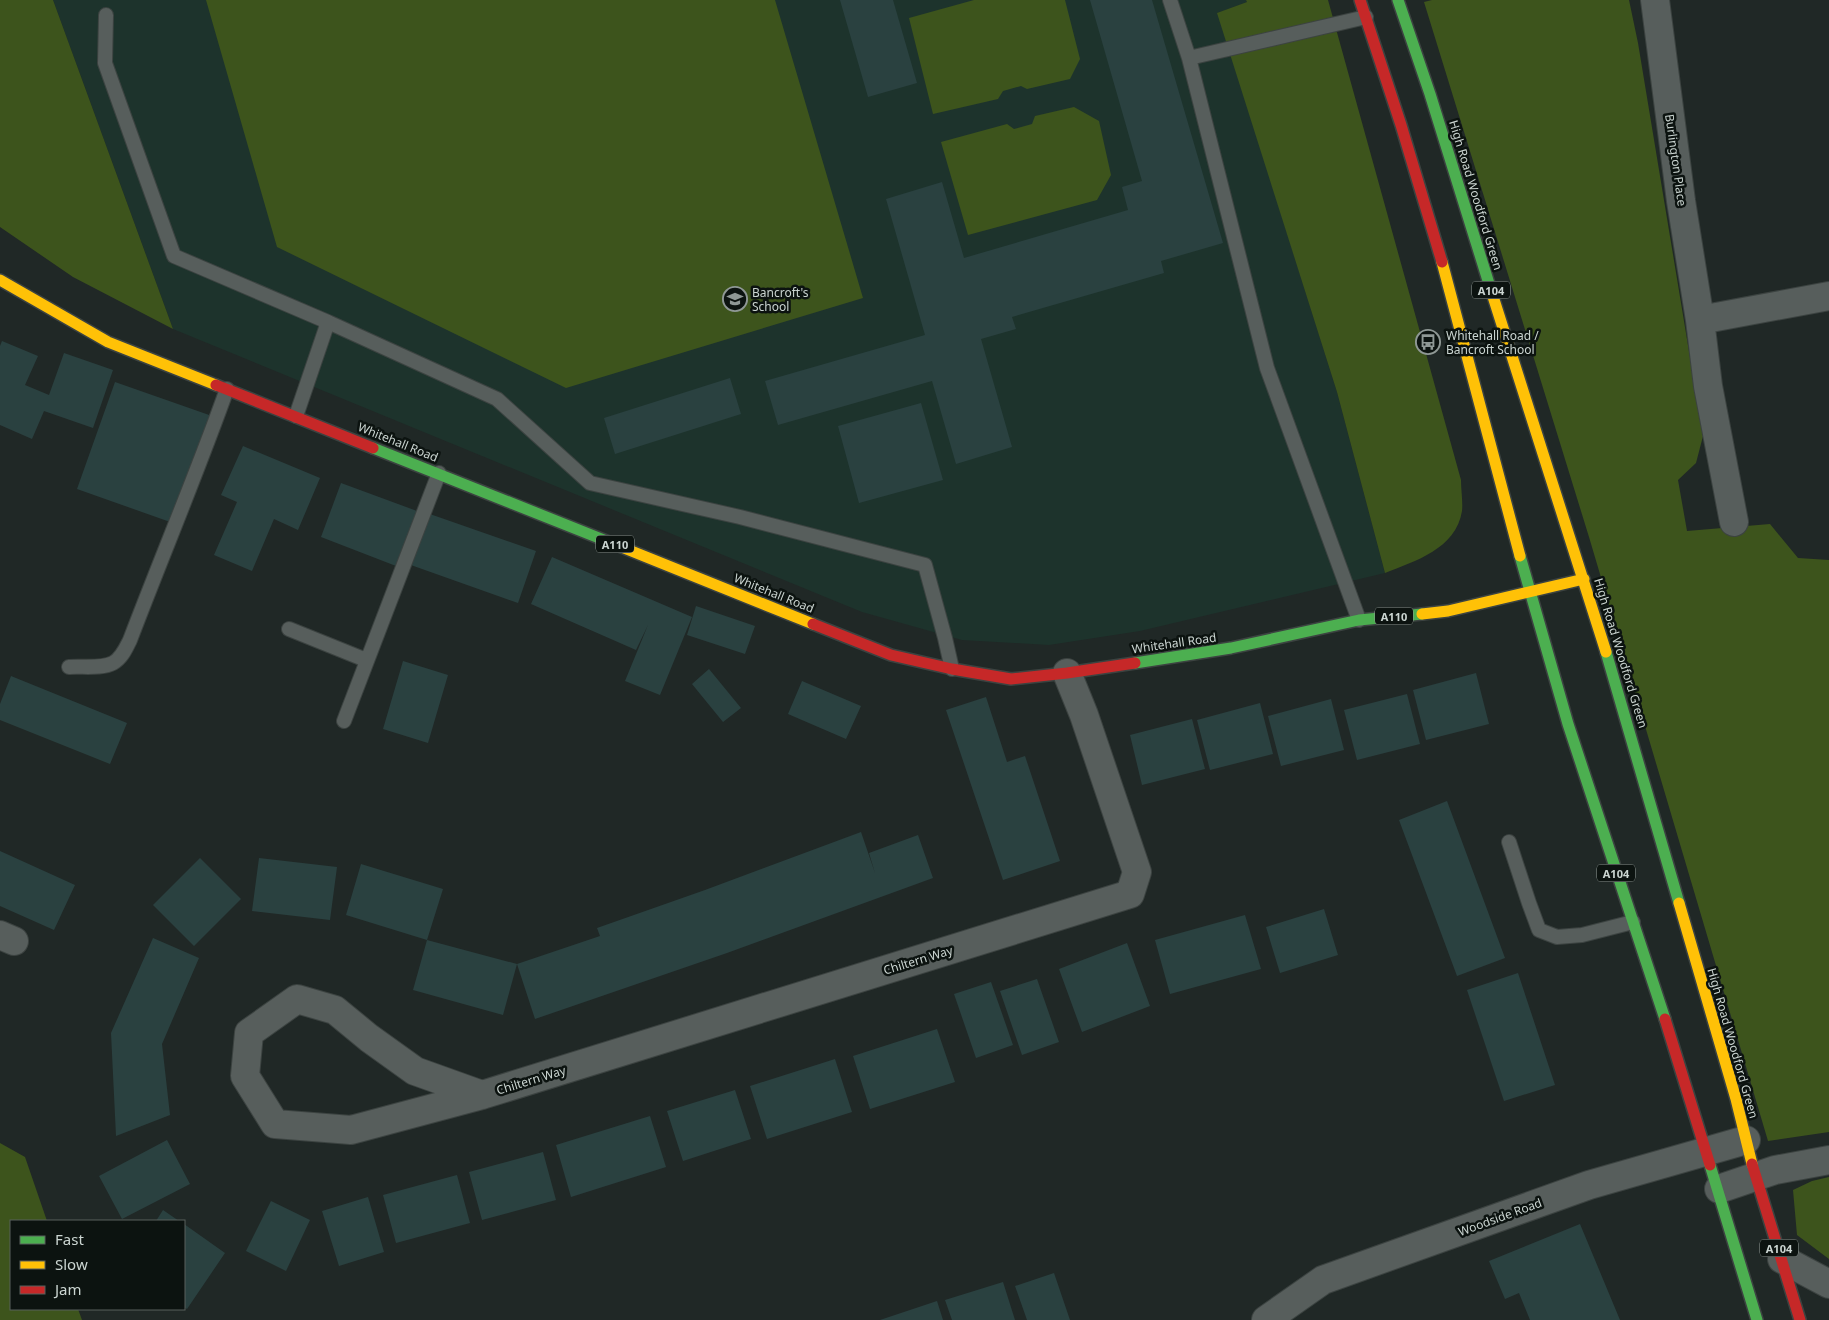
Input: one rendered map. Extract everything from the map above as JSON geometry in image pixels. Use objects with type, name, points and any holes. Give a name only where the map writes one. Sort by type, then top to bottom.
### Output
[{"type":"main road","name":"A104","points":[[1360,0],[1418,181],[1461,328],[1558,694],[1719,1189],[1757,1320]]},
{"type":"main road","name":"High Road Woodford Green","points":[[1398,0],[1430,94],[1610,663],[1755,1176],[1800,1320]]},
{"type":"main road","name":"Whitehall Road","points":[[0,280],[108,342],[891,654],[952,668],[1011,679],[1067,673],[1240,647],[1360,620],[1448,611],[1584,579]]},
{"type":"street","name":"Burlington Place","points":[[1655,0],[1681,201],[1700,320],[1708,386],[1734,522]]},
{"type":"street","points":[[1700,320],[1829,296]]},
{"type":"street","name":"Chiltern Way","points":[[482,1095],[415,1070],[369,1038],[335,1010],[297,999],[248,1033],[245,1076],[275,1124],[351,1130],[482,1095],[1130,894],[1137,872],[1084,715],[1067,673]]},
{"type":"street","name":"Woodside Road","points":[[1266,1320],[1323,1280],[1589,1185],[1746,1140]]},
{"type":"street","points":[[1719,1189],[1775,1170],[1829,1160]]},
{"type":"street","points":[[1782,1259],[1829,1284]]},
{"type":"lane","points":[[1170,0],[1188,58],[1267,368],[1360,620]]},
{"type":"lane","points":[[106,15],[105,62],[174,256],[328,322],[497,399],[590,483],[740,517],[925,565],[946,638],[952,668]]},
{"type":"lane","points":[[1188,58],[1366,17]]},
{"type":"lane","points":[[296,416],[328,322]]},
{"type":"lane","points":[[69,667],[114,663],[123,654],[172,529],[203,457],[227,389]]},
{"type":"lane","points":[[344,721],[439,473]]},
{"type":"lane","points":[[289,629],[366,660]]},
{"type":"lane","points":[[1509,842],[1539,930],[1557,937],[1582,935],[1633,922]]},
{"type":"shaded area","name":"Bancroft's School","points":[[53,0],[1246,0],[1247,2],[1218,13],[1337,392],[1385,573],[1140,631],[1049,645],[962,640],[862,612],[173,329]]},
{"type":"green space","points":[[0,0],[53,0],[173,329],[73,277],[0,227]]},
{"type":"green space","points":[[206,0],[775,0],[863,298],[566,388],[277,247]]},
{"type":"green space","points":[[974,0],[1065,0],[1080,59],[1070,79],[1027,89],[1021,86],[1003,91],[998,99],[933,114],[909,18]]},
{"type":"green space","points":[[1246,0],[1328,0],[1461,480],[1462,511],[1452,535],[1432,552],[1409,564],[1385,573],[1337,392],[1217,13],[1247,2]]},
{"type":"green space","points":[[1432,0],[1629,0],[1638,43],[1703,436],[1696,463],[1678,480],[1687,531],[1770,524],[1798,558],[1829,560],[1829,1132],[1768,1141],[1589,537],[1424,2]]},
{"type":"green space","points":[[1074,107],[1099,121],[1111,175],[1097,200],[968,235],[941,142],[1007,124],[1014,129],[1032,124],[1035,116]]},
{"type":"green space","points":[[0,1143],[25,1157],[47,1220],[10,1220],[10,1310],[78,1310],[82,1320],[0,1320]]},
{"type":"green space","points":[[1829,1177],[1829,1259],[1797,1235],[1793,1190],[1812,1181]]},
{"type":"building","points":[[840,0],[893,0],[917,83],[868,97]]},
{"type":"building","points":[[1090,0],[1152,0],[1223,243],[1161,261],[1164,273],[1012,317],[1016,329],[981,339],[1012,447],[956,464],[932,381],[778,425],[765,381],[925,335],[886,199],[942,182],[964,258],[1128,210],[1122,187],[1142,181]]},
{"type":"building","points":[[2,341],[38,356],[25,385],[49,395],[64,353],[113,370],[93,428],[44,411],[32,439],[0,425],[0,346]]},
{"type":"building","points":[[730,378],[741,414],[615,454],[604,418]]},
{"type":"building","points":[[115,382],[212,416],[173,523],[77,489]]},
{"type":"building","points":[[921,403],[943,480],[859,503],[838,426]]},
{"type":"building","points":[[243,446],[320,478],[298,530],[274,519],[252,571],[214,555],[237,502],[221,495]]},
{"type":"building","points":[[341,483],[417,511],[396,566],[321,537]]},
{"type":"building","points":[[427,513],[536,551],[518,603],[408,564]]},
{"type":"building","points":[[552,557],[692,617],[660,695],[625,681],[648,625],[636,650],[531,604]]},
{"type":"building","points":[[696,606],[755,626],[745,654],[687,635]]},
{"type":"building","points":[[403,661],[448,675],[428,743],[383,729]]},
{"type":"building","points":[[709,669],[741,708],[723,722],[692,684]]},
{"type":"building","points":[[1476,673],[1489,724],[1426,740],[1413,690]]},
{"type":"building","points":[[11,676],[127,723],[110,764],[0,720],[0,704]]},
{"type":"building","points":[[802,681],[861,706],[846,739],[788,714]]},
{"type":"building","points":[[1407,694],[1420,744],[1357,760],[1344,710]]},
{"type":"building","points":[[986,697],[1007,762],[1025,756],[1060,861],[1003,880],[946,710]]},
{"type":"building","points":[[1331,699],[1344,750],[1281,766],[1268,716]]},
{"type":"building","points":[[1260,703],[1273,754],[1210,770],[1197,720]]},
{"type":"building","points":[[1192,719],[1205,769],[1142,785],[1130,735]]},
{"type":"building","points":[[1447,801],[1505,958],[1457,976],[1399,820]]},
{"type":"building","points":[[861,832],[875,873],[869,853],[918,835],[933,878],[727,953],[535,1019],[517,964],[600,936],[597,928]]},
{"type":"building","points":[[0,851],[75,885],[54,930],[0,906]]},
{"type":"building","points":[[200,858],[241,899],[194,946],[153,905]]},
{"type":"building","points":[[259,858],[337,867],[330,920],[252,911]]},
{"type":"building","points":[[361,864],[443,889],[427,940],[346,915]]},
{"type":"building","points":[[1324,909],[1338,955],[1280,973],[1266,927]]},
{"type":"building","points":[[1245,915],[1261,969],[1170,994],[1155,940]]},
{"type":"building","points":[[153,938],[199,958],[162,1044],[170,1115],[116,1136],[111,1033]]},
{"type":"building","points":[[427,940],[517,964],[503,1015],[413,990]]},
{"type":"building","points":[[1127,943],[1150,1006],[1082,1032],[1059,969]]},
{"type":"building","points":[[1518,973],[1555,1085],[1504,1101],[1467,990]]},
{"type":"building","points":[[1037,979],[1059,1042],[1022,1055],[1000,991]]},
{"type":"building","points":[[991,982],[1013,1045],[976,1058],[954,994]]},
{"type":"building","points":[[937,1029],[955,1082],[870,1109],[853,1056]]},
{"type":"building","points":[[835,1059],[852,1112],[767,1139],[750,1086]]},
{"type":"building","points":[[735,1090],[751,1139],[683,1161],[667,1111]]},
{"type":"building","points":[[650,1116],[666,1167],[571,1197],[556,1145]]},
{"type":"building","points":[[167,1140],[190,1184],[122,1219],[99,1176]]},
{"type":"building","points":[[543,1152],[556,1200],[482,1220],[469,1172]]},
{"type":"building","points":[[457,1175],[470,1223],[396,1243],[383,1195]]},
{"type":"building","points":[[368,1197],[384,1252],[339,1266],[322,1211]]},
{"type":"building","points":[[271,1201],[310,1220],[286,1271],[246,1251]]},
{"type":"building","points":[[163,1210],[178,1220],[157,1220]]},
{"type":"building","points":[[1580,1224],[1620,1320],[1530,1320],[1519,1293],[1505,1299],[1489,1261]]},
{"type":"building","points":[[185,1225],[225,1253],[187,1309],[185,1308]]},
{"type":"building","points":[[1054,1273],[1070,1320],[1027,1320],[1015,1286]]},
{"type":"building","points":[[1003,1282],[1015,1320],[952,1320],[945,1300]]},
{"type":"building","points":[[937,1301],[943,1320],[880,1320]]},
{"type":"traffic: fast","points":[[1398,0],[1430,94],[1490,287]]},
{"type":"traffic: fast","points":[[373,448],[609,542]]},
{"type":"traffic: fast","points":[[1520,556],[1568,724],[1665,1019]]},
{"type":"traffic: fast","points":[[1135,663],[1231,648],[1359,620],[1422,614]]},
{"type":"traffic: fast","points":[[1606,652],[1679,903]]},
{"type":"traffic: fast","points":[[1710,1165],[1757,1320]]},
{"type":"traffic: slow","points":[[1442,262],[1520,556]]},
{"type":"traffic: slow","points":[[0,280],[108,342],[216,385]]},
{"type":"traffic: slow","points":[[1490,287],[1606,652]]},
{"type":"traffic: slow","points":[[609,542],[813,624]]},
{"type":"traffic: slow","points":[[1422,614],[1448,611],[1584,579]]},
{"type":"traffic: slow","points":[[1679,903],[1736,1099],[1752,1164]]},
{"type":"traffic: jam","points":[[1360,0],[1401,125],[1442,262]]},
{"type":"traffic: jam","points":[[216,385],[373,448]]},
{"type":"traffic: jam","points":[[813,624],[891,655],[952,669],[1011,679],[1135,663]]},
{"type":"traffic: jam","points":[[1665,1019],[1710,1165]]},
{"type":"traffic: jam","points":[[1752,1164],[1800,1320]]},
{"type":"place","name":"Bancroft's School","points":[[735,299]]},
{"type":"place","name":"Whitehall Road / Bancroft School","points":[[1428,342]]}]
